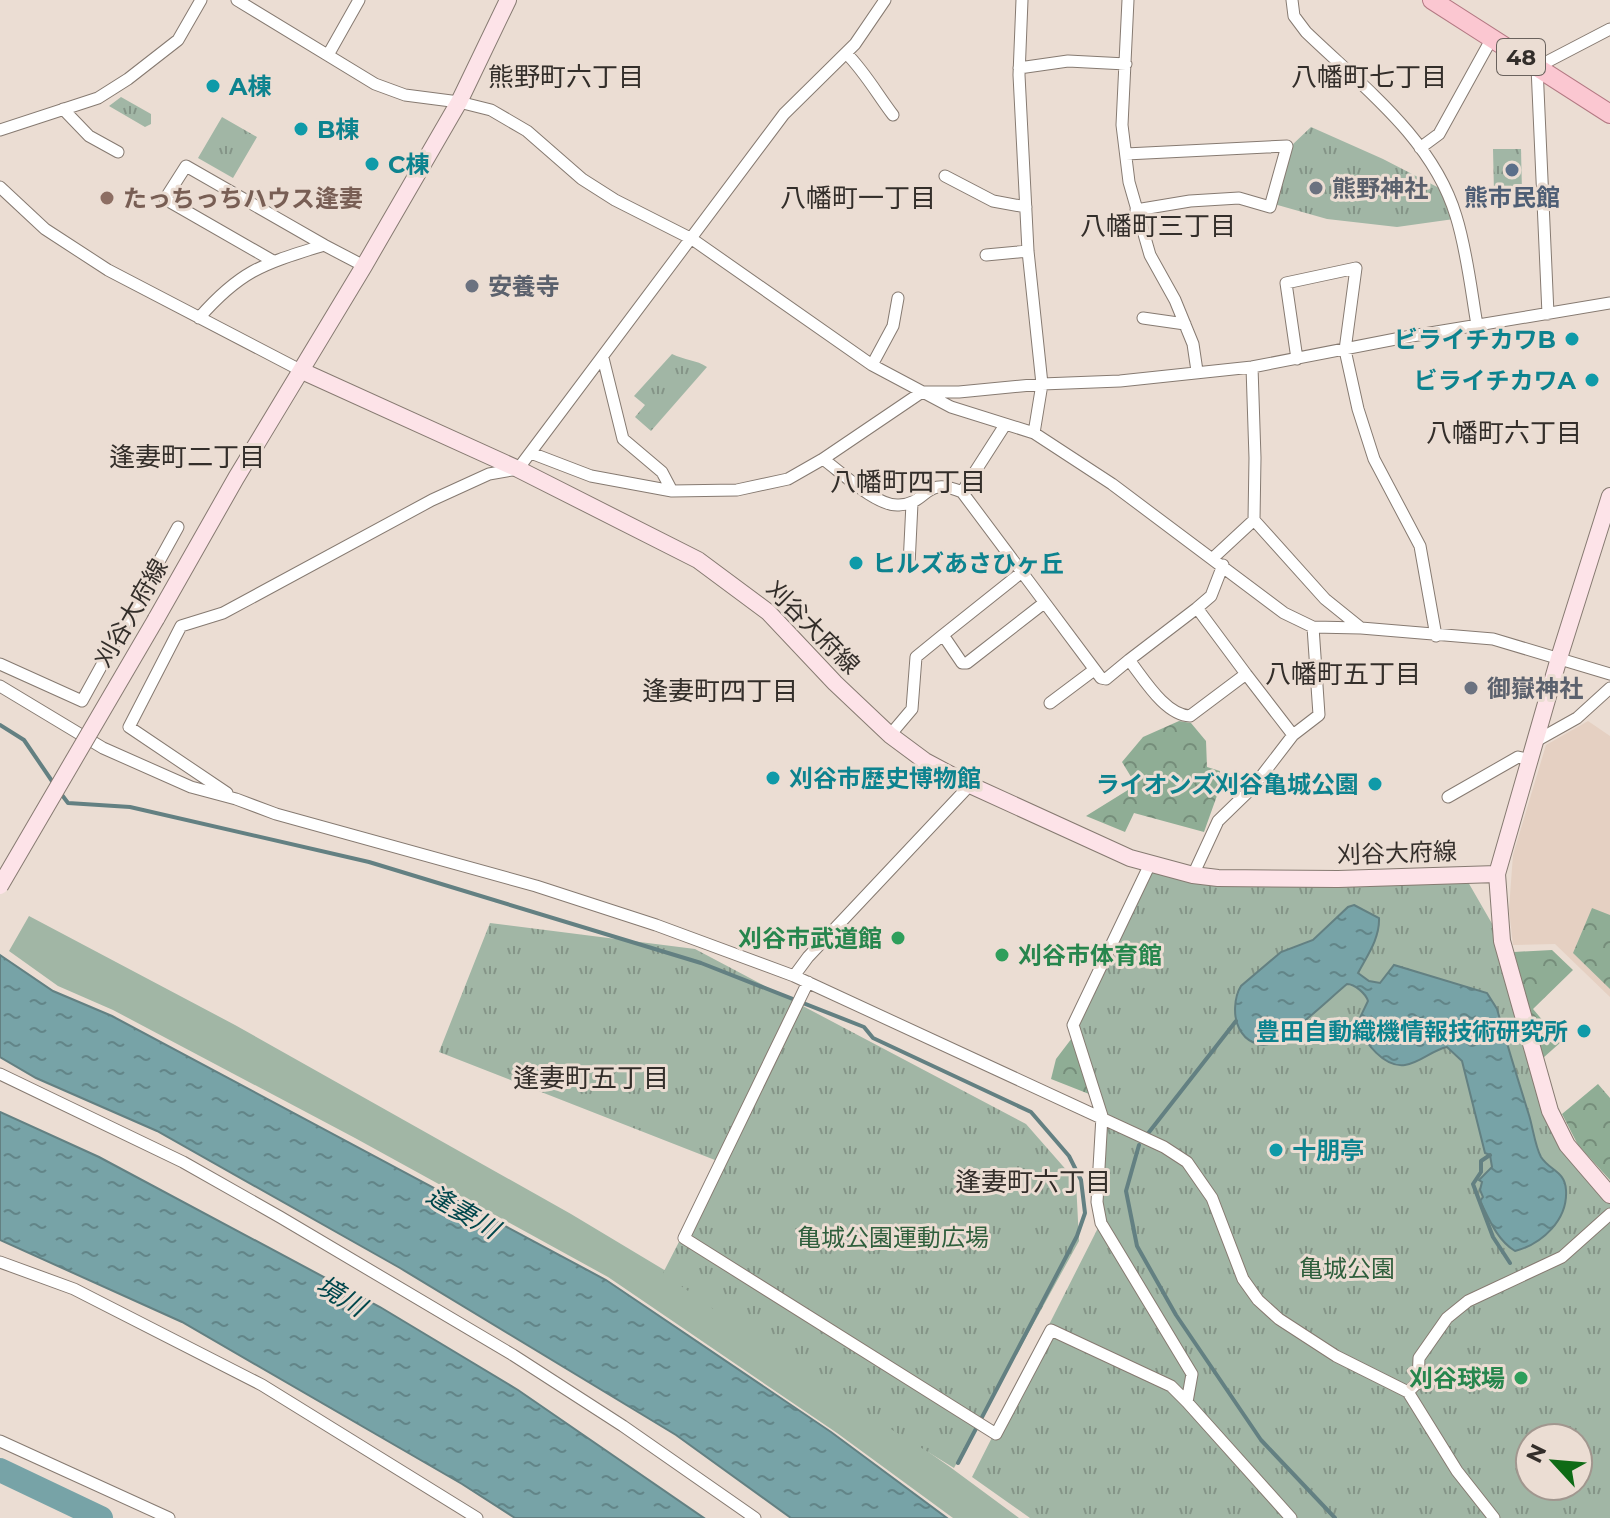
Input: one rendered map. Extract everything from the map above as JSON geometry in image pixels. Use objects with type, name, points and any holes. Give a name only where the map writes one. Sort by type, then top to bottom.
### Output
[{"type":"main road","points":[[302,371],[459,102],[508,0]]},
{"type":"main road","name":"48","points":[[1432,0],[1610,114]]},
{"type":"main road","name":"刈谷大府線","points":[[0,886],[236,478],[302,371],[518,469],[698,560],[768,612],[835,683],[890,735],[925,761],[970,785],[1130,858],[1193,875],[1282,880],[1497,874]]},
{"type":"main road","points":[[1610,496],[1559,658],[1497,874],[1502,941],[1550,1111],[1567,1145],[1610,1195]]},
{"type":"street","points":[[0,130],[98,98],[178,40],[201,0]]},
{"type":"street","points":[[237,0],[375,84],[405,95],[491,110],[527,131],[582,179],[615,200],[692,239],[872,365],[951,407],[1034,433],[1112,484],[1284,613],[1313,627],[1493,639],[1610,674]]},
{"type":"street","points":[[328,55],[359,0]]},
{"type":"street","points":[[236,799],[129,727],[181,626],[223,613],[432,500],[489,474],[518,469],[784,114],[846,53],[885,0]]},
{"type":"street","points":[[1022,0],[1019,68],[1028,251],[1042,384],[1034,433]]},
{"type":"street","points":[[1128,0],[1122,125],[1136,210],[1150,255],[1193,344],[1197,371]]},
{"type":"street","points":[[1292,0],[1294,16],[1306,32],[1409,132],[1436,173],[1456,215],[1477,325]]},
{"type":"street","points":[[1548,314],[1537,67],[1610,29]]},
{"type":"street","points":[[1420,148],[1439,134],[1492,38]]},
{"type":"street","points":[[846,53],[865,71],[875,92],[893,115]]},
{"type":"street","points":[[1019,68],[1068,61],[1126,64]]},
{"type":"street","points":[[63,109],[89,136],[118,152]]},
{"type":"street","points":[[1126,154],[1287,146],[1270,207],[1239,198],[1190,201],[1136,210]]},
{"type":"street","points":[[273,261],[165,199],[186,166],[364,266]]},
{"type":"street","points":[[945,176],[993,201],[1026,207]]},
{"type":"street","points":[[0,187],[45,229],[108,270],[302,371]]},
{"type":"street","points":[[199,318],[224,290],[246,274],[273,261],[324,245]]},
{"type":"street","points":[[986,255],[1028,251]]},
{"type":"street","points":[[1297,359],[1286,283],[1356,268],[1345,350],[1358,409],[1374,459],[1420,546],[1436,636]]},
{"type":"street","points":[[872,365],[893,326],[898,298]]},
{"type":"street","points":[[531,453],[591,476],[672,491],[713,492],[788,479],[922,392],[1120,381],[1252,367],[1610,303]]},
{"type":"street","points":[[1143,318],[1185,324]]},
{"type":"street","points":[[603,358],[623,439],[662,472],[672,491]]},
{"type":"street","points":[[823,459],[869,494],[895,506],[912,503],[929,489],[946,485],[962,492],[1094,670],[1106,679],[1211,596],[1218,561],[1254,520],[1252,367]]},
{"type":"street","points":[[962,492],[1005,425]]},
{"type":"street","points":[[909,565],[912,503]]},
{"type":"street","points":[[1254,520],[1325,599],[1361,628]]},
{"type":"street","points":[[0,664],[82,701],[178,527]]},
{"type":"street","points":[[890,735],[912,709],[916,657],[1022,572]]},
{"type":"street","points":[[943,635],[962,663],[967,663],[1044,603]]},
{"type":"street","points":[[1197,608],[1293,735]]},
{"type":"street","points":[[1193,875],[1218,821],[1253,787],[1293,735],[1319,715],[1313,627]]},
{"type":"street","points":[[1129,660],[1159,698],[1183,715],[1190,716],[1246,674]]},
{"type":"street","points":[[1050,703],[1094,670]]},
{"type":"street","points":[[0,686],[103,748],[191,787],[276,814],[536,886],[656,925],[794,976],[1164,1147],[1187,1162],[1212,1198],[1243,1279],[1258,1300],[1336,1356],[1408,1392],[1457,1471],[1494,1518]]},
{"type":"street","points":[[1536,741],[1577,718],[1610,688]]},
{"type":"street","points":[[1448,797],[1518,757],[1531,760]]},
{"type":"street","points":[[794,976],[808,957],[970,785]]},
{"type":"street","points":[[1150,864],[1073,1025],[1102,1116],[1097,1202],[1101,1223],[1192,1374],[1187,1402]]},
{"type":"street","points":[[808,982],[684,1238],[996,1434],[1051,1330],[1171,1386],[1291,1518]]},
{"type":"street","points":[[0,1074],[183,1162],[316,1237],[513,1355],[623,1426],[755,1518]]},
{"type":"street","points":[[1408,1392],[1418,1382],[1419,1358],[1447,1318],[1468,1301],[1562,1257],[1610,1214]]},
{"type":"street","points":[[0,1262],[74,1289],[262,1385],[477,1518]]},
{"type":"street","points":[[0,1441],[169,1518]]},
{"type":"shaded area","points":[[1588,721],[1610,736],[1610,997],[1555,944],[1513,945],[1509,909],[1513,855],[1546,745]]},
{"type":"green space","points":[[121,97],[151,114],[151,124],[145,127],[109,106]]},
{"type":"green space","points":[[222,117],[257,137],[233,178],[198,158]]},
{"type":"green space","points":[[1311,127],[1443,190],[1454,219],[1397,227],[1327,219],[1274,204],[1291,146]]},
{"type":"green space","points":[[1493,149],[1521,149],[1522,192],[1494,193]]},
{"type":"green space","points":[[672,354],[707,367],[651,431],[635,417],[645,405],[634,396]]},
{"type":"green space","points":[[1179,721],[1191,723],[1206,741],[1207,767],[1220,771],[1219,790],[1204,832],[1134,813],[1125,832],[1086,816],[1136,785],[1122,762],[1143,737]]},
{"type":"green space","name":"亀城公園","points":[[1150,864],[1193,875],[1464,875],[1502,941],[1550,1111],[1610,1195],[1610,1518],[1030,1518],[972,1477],[1101,1222],[1102,1116],[1073,1025]]},
{"type":"green space","points":[[1592,908],[1610,915],[1610,989],[1573,953]]},
{"type":"green space","points":[[29,916],[235,1025],[571,1214],[686,1283],[1019,1518],[953,1518],[837,1433],[608,1277],[355,1138],[113,1010],[58,986],[9,951]]},
{"type":"green space","name":"亀城公園運動広場","points":[[490,923],[695,949],[1026,1124],[1076,1181],[1079,1241],[954,1468],[816,1383],[663,1273],[720,1162],[439,1052]]},
{"type":"green space","points":[[1552,950],[1573,970],[1533,1009],[1561,1042],[1543,1058],[1514,952]]},
{"type":"green space","points":[[1072,1038],[1122,1107],[1051,1079],[1056,1059]]},
{"type":"green space","points":[[1598,1084],[1610,1098],[1610,1180],[1578,1145],[1562,1114]]},
{"type":"water","points":[[1354,905],[1379,918],[1375,940],[1358,973],[1369,981],[1380,983],[1394,965],[1487,993],[1497,1009],[1539,1153],[1563,1179],[1566,1190],[1558,1221],[1535,1243],[1515,1251],[1494,1229],[1480,1201],[1483,1197],[1480,1190],[1482,1182],[1479,1180],[1492,1167],[1490,1155],[1485,1153],[1462,1061],[1447,1047],[1405,1065],[1382,1058],[1356,1026],[1368,1001],[1350,984],[1301,1024],[1269,1044],[1254,1042],[1245,1037],[1239,1028],[1235,1007],[1241,986],[1281,952],[1313,940]]},
{"type":"water","name":"逢妻川","points":[[0,955],[53,991],[112,1016],[606,1280],[831,1432],[947,1518],[791,1518],[676,1435],[400,1268],[157,1131],[36,1078],[0,1057]]},
{"type":"water","name":"境川","points":[[0,1112],[99,1157],[380,1307],[518,1390],[704,1518],[515,1518],[462,1484],[182,1322],[0,1240]]},
{"type":"waterway","points":[[0,725],[24,740],[54,784]]},
{"type":"waterway","points":[[59,791],[68,803],[130,807],[369,862],[701,963],[864,1027],[873,1038],[1031,1112],[1069,1156],[1081,1180],[1085,1213],[1077,1236],[958,1463]]},
{"type":"waterway","points":[[1146,1136],[1236,1021]]},
{"type":"waterway","points":[[1139,1145],[1126,1191],[1137,1246],[1176,1315],[1261,1440],[1335,1518]]},
{"type":"waterway","points":[[1490,1155],[1481,1161],[1481,1172],[1473,1184],[1493,1237],[1510,1263]]},
{"type":"waterway","points":[[0,1470],[101,1518]]},
{"type":"place","name":"A棟","points":[[213,86]]},
{"type":"place","name":"B棟","points":[[301,129]]},
{"type":"place","name":"C棟","points":[[372,164]]},
{"type":"place","name":"熊市民館","points":[[1512,170]]},
{"type":"place","name":"熊野神社","points":[[1316,188]]},
{"type":"place","name":"たっちっちハウス逢妻","points":[[107,198]]},
{"type":"place","name":"安養寺","points":[[472,286]]},
{"type":"place","name":"ビライチカワB","points":[[1572,339]]},
{"type":"place","name":"ビライチカワA","points":[[1592,380]]},
{"type":"place","name":"ヒルズあさひヶ丘","points":[[856,563]]},
{"type":"place","name":"御嶽神社","points":[[1471,688]]},
{"type":"place","name":"刈谷市歴史博物館","points":[[773,778]]},
{"type":"place","name":"ライオンズ刈谷亀城公園","points":[[1375,784]]},
{"type":"place","name":"刈谷市武道館","points":[[898,938]]},
{"type":"place","name":"刈谷市体育館","points":[[1002,955]]},
{"type":"place","name":"豊田自動織機情報技術研究所","points":[[1584,1031]]},
{"type":"place","name":"十朋亭","points":[[1276,1150]]},
{"type":"place","name":"刈谷球場","points":[[1521,1378]]},
{"type":"district","name":"熊野町六丁目","points":[[566,77]]},
{"type":"district","name":"八幡町七丁目","points":[[1369,77]]},
{"type":"district","name":"八幡町一丁目","points":[[858,198]]},
{"type":"district","name":"八幡町三丁目","points":[[1158,226]]},
{"type":"district","name":"八幡町六丁目","points":[[1504,433]]},
{"type":"district","name":"逢妻町二丁目","points":[[187,457]]},
{"type":"district","name":"八幡町四丁目","points":[[908,482]]},
{"type":"district","name":"八幡町五丁目","points":[[1343,674]]},
{"type":"district","name":"逢妻町四丁目","points":[[720,691]]},
{"type":"district","name":"逢妻町五丁目","points":[[591,1078]]},
{"type":"district","name":"逢妻町六丁目","points":[[1033,1182]]}]
